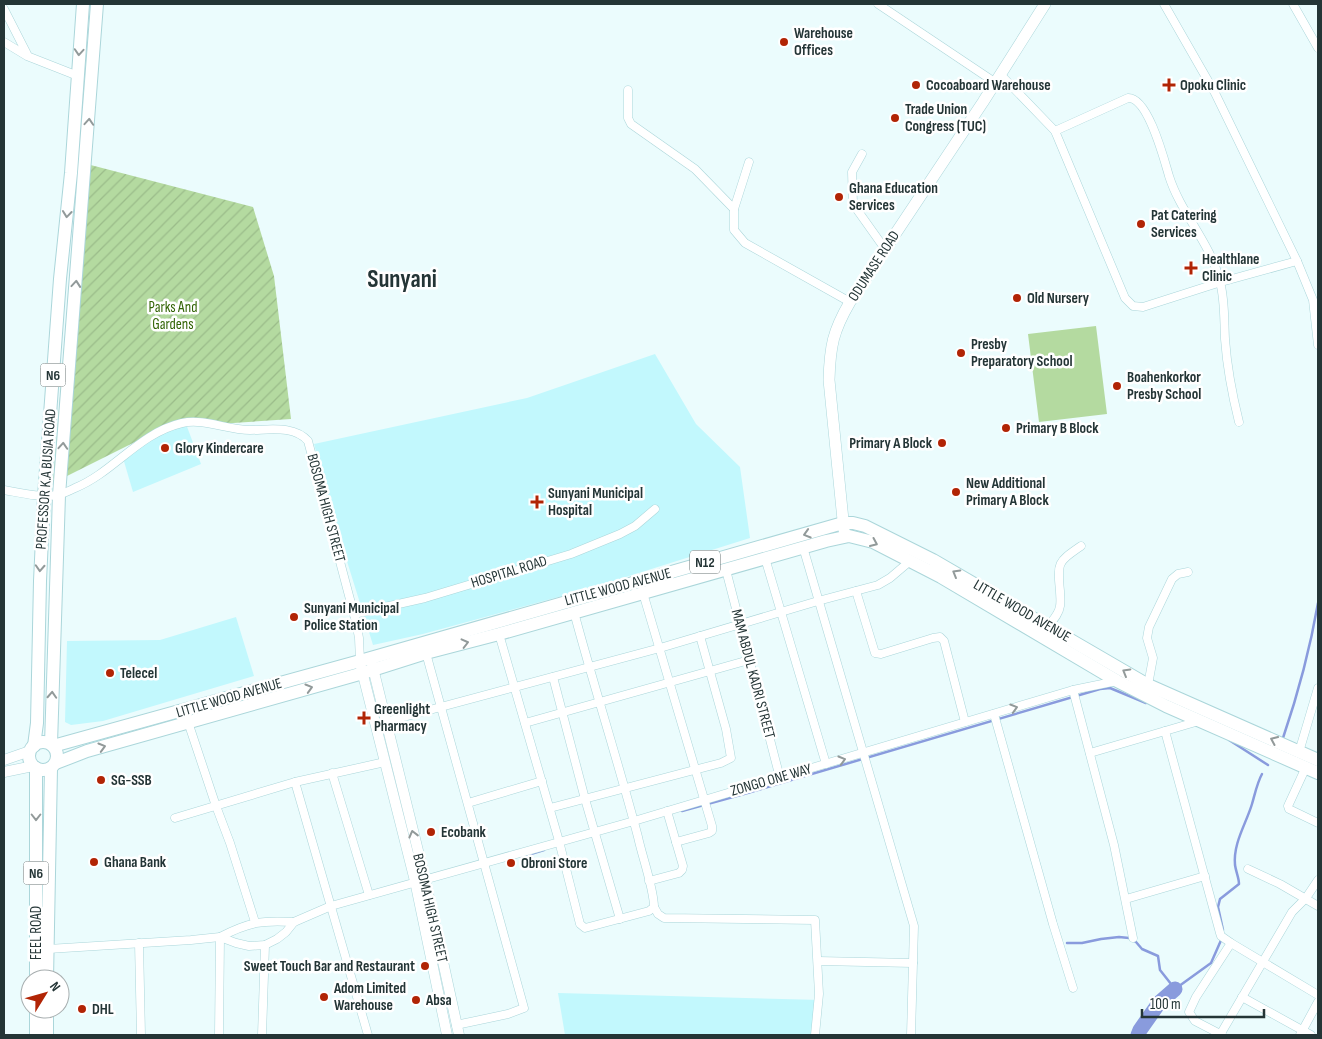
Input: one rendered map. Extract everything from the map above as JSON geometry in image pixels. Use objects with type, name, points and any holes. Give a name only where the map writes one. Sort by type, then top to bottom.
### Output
[{"type":"main road","name":"PROFESSOR K.A BUSIA ROAD","points":[[32,748],[37,723],[44,496],[60,279],[72,164],[83,4]]},
{"type":"main road","name":"PROFESSOR K.A BUSIA ROAD","points":[[52,745],[59,495],[97,4]]},
{"type":"main road","name":"ODUMASE ROAD","points":[[845,537],[831,409],[830,359],[832,339],[838,322],[998,79],[1045,4]]},
{"type":"main road","name":"LITTLE WOOD AVENUE","points":[[367,665],[426,653],[499,634],[538,609],[843,523],[853,523],[865,526],[933,560],[1148,685],[1318,760]]},
{"type":"main road","name":"LITTLE WOOD AVENUE","points":[[54,765],[87,751],[187,716],[514,623],[542,622],[803,548],[845,537],[858,537],[873,542],[942,577],[1011,616],[1117,681],[1166,706],[1318,773]]},
{"type":"main road","points":[[538,609],[542,622]]},
{"type":"main road","name":"LITTLE WOOD AVENUE","points":[[52,745],[187,716]]},
{"type":"main road","points":[[32,748],[44,742],[52,745]]},
{"type":"main road","name":"N6","points":[[52,745],[57,754],[54,765]]},
{"type":"main road","name":"N6","points":[[32,748],[30,759],[34,767]]},
{"type":"main road","points":[[34,767],[43,770],[54,765]]},
{"type":"main road","name":"FEEL ROAD","points":[[47,969],[54,765]]},
{"type":"main road","name":"FEEL ROAD","points":[[34,767],[36,969]]},
{"type":"main road","points":[[36,1019],[36,1035]]},
{"type":"main road","points":[[47,1019],[47,1035]]},
{"type":"street","points":[[878,4],[998,79],[1055,131],[1125,298],[1133,306],[1144,307],[1220,282],[1297,261]]},
{"type":"street","points":[[1164,4],[1215,93],[1315,299],[1318,345]]},
{"type":"street","points":[[1293,4],[1318,48]]},
{"type":"street","points":[[4,9],[27,56]]},
{"type":"street","points":[[4,42],[27,56],[78,76]]},
{"type":"street","points":[[628,90],[628,118],[631,124],[695,168],[734,209]]},
{"type":"street","points":[[1055,131],[1118,102],[1132,98],[1137,101],[1150,121],[1172,185],[1184,209],[1202,237],[1220,282],[1231,393],[1239,422]]},
{"type":"street","points":[[862,154],[852,172],[853,204],[885,249]]},
{"type":"street","points":[[749,162],[734,209],[734,230],[745,243],[850,302]]},
{"type":"street","name":"BOSOMA HIGH STREET","points":[[59,495],[94,479],[148,437],[181,423],[195,421],[241,430],[294,430],[308,441],[367,665],[385,722],[420,880],[458,1035]]},
{"type":"street","points":[[4,490],[44,496],[59,495]]},
{"type":"street","name":"HOSPITAL ROAD","points":[[354,614],[425,598],[571,554],[635,526],[655,509]]},
{"type":"street","points":[[1048,626],[1059,612],[1061,605],[1059,564],[1065,557],[1081,546]]},
{"type":"street","points":[[803,548],[914,926],[910,1035]]},
{"type":"street","points":[[766,558],[826,764]]},
{"type":"street","points":[[385,722],[589,668],[878,585],[890,578],[910,561]]},
{"type":"street","name":"MAM ABDUL KADRI STREET","points":[[726,570],[780,778]]},
{"type":"street","points":[[1148,685],[1153,658],[1148,638],[1149,627],[1172,579],[1178,574],[1188,572]]},
{"type":"street","points":[[856,591],[875,653],[881,654],[933,638],[940,637],[944,641],[965,722]]},
{"type":"street","points":[[643,593],[712,831],[676,842]]},
{"type":"street","points":[[574,612],[634,821],[654,907],[658,914],[664,918],[815,920],[819,994],[815,1035]]},
{"type":"street","points":[[499,634],[550,808],[580,924],[585,928],[650,911],[654,907]]},
{"type":"street","points":[[550,808],[625,789],[731,758],[717,692],[700,636]]},
{"type":"street","points":[[426,653],[524,1008],[508,1014],[456,1025]]},
{"type":"street","points":[[524,723],[749,660]]},
{"type":"street","name":"BOSOMA HIGH STREET","points":[[367,665],[385,762],[420,880],[447,1035]]},
{"type":"street","points":[[553,677],[620,919]]},
{"type":"street","name":"ZONGO ONE WAY","points":[[294,922],[331,906],[634,821],[1072,690],[1117,681]]},
{"type":"street","points":[[1299,752],[1318,688]]},
{"type":"street","points":[[1072,690],[1114,844],[1133,938]]},
{"type":"street","points":[[994,714],[1073,988]]},
{"type":"street","points":[[187,716],[230,843],[254,922]]},
{"type":"street","points":[[1090,753],[1201,721]]},
{"type":"street","points":[[1165,731],[1205,876],[1226,940],[1318,995]]},
{"type":"street","points":[[4,760],[32,748]]},
{"type":"street","points":[[175,818],[295,782],[385,762]]},
{"type":"street","points":[[4,772],[34,767]]},
{"type":"street","points":[[1306,767],[1288,806],[1289,809],[1318,823]]},
{"type":"street","points":[[332,773],[369,895]]},
{"type":"street","points":[[468,803],[542,781]]},
{"type":"street","points":[[295,782],[368,1035]]},
{"type":"street","points":[[649,881],[682,870],[683,866],[667,811]]},
{"type":"street","points":[[1248,869],[1318,906]]},
{"type":"street","points":[[1126,899],[1205,876]]},
{"type":"street","points":[[1226,940],[1189,1012],[1195,1021],[1220,1035],[1292,912],[1306,898],[1318,880]]},
{"type":"street","points":[[48,949],[220,937],[254,922],[270,920],[294,922]]},
{"type":"street","points":[[220,937],[249,946],[265,945],[286,932],[294,922]]},
{"type":"street","points":[[219,1035],[220,937]]},
{"type":"street","points":[[140,943],[140,1035]]},
{"type":"street","points":[[262,1035],[265,945]]},
{"type":"street","points":[[818,961],[913,963]]},
{"type":"street","points":[[1242,997],[1302,1033],[1310,1035]]},
{"type":"street","points":[[1302,1033],[1318,1002]]},
{"type":"shaded area","name":"Sunyani Municipal Hospital","points":[[655,354],[696,424],[740,467],[750,538],[591,588],[423,634],[373,645],[341,542],[314,444],[527,398]]},
{"type":"shaded area","name":"Glory Kindercare","points":[[186,424],[201,464],[133,492],[123,458],[149,437]]},
{"type":"shaded area","points":[[236,617],[254,676],[103,721],[71,725],[65,722],[67,641],[160,640]]},
{"type":"shaded area","points":[[558,993],[822,1000],[817,1035],[565,1035]]},
{"type":"green space","name":"Parks And Gardens","points":[[79,162],[253,207],[274,276],[291,419],[218,424],[183,420],[53,483]]},
{"type":"green space","points":[[1096,326],[1107,414],[1039,422],[1028,334]]},
{"type":"waterway","points":[[1283,738],[1303,671],[1318,603]]},
{"type":"waterway","points":[[682,811],[1100,689],[1110,688],[1146,703]]},
{"type":"waterway","points":[[1229,740],[1268,765]]},
{"type":"waterway","points":[[1223,930],[1218,907],[1220,899],[1239,884],[1235,865],[1236,849],[1262,774]]},
{"type":"waterway","points":[[521,857],[544,850]]},
{"type":"waterway","points":[[1067,943],[1082,943],[1119,937],[1129,938],[1142,949],[1158,956],[1160,970],[1175,989],[1211,963],[1222,938]]},
{"type":"waterway","points":[[1138,1035],[1159,1003],[1175,989]]},
{"type":"place","name":"Warehouse Offices","points":[[784,42]]},
{"type":"place","name":"Cocoaboard Warehouse","points":[[916,85]]},
{"type":"place","name":"Opoku Clinic","points":[[1169,85]]},
{"type":"place","name":"Trade Union Congress (TUC)","points":[[895,118]]},
{"type":"place","name":"Ghana Education Services","points":[[839,197]]},
{"type":"place","name":"Pat Catering Services","points":[[1141,224]]},
{"type":"place","name":"Healthlane Clinic","points":[[1191,268]]},
{"type":"place","name":"Old Nursery","points":[[1017,298]]},
{"type":"place","name":"Presby Preparatory School","points":[[961,353]]},
{"type":"place","name":"Boahenkorkor Presby School","points":[[1117,386]]},
{"type":"place","name":"Primary B Block","points":[[1006,428]]},
{"type":"place","name":"Primary A Block","points":[[942,443]]},
{"type":"place","name":"Glory Kindercare","points":[[165,448]]},
{"type":"place","name":"New Additional Primary A Block","points":[[956,492]]},
{"type":"place","name":"Sunyani Municipal Hospital","points":[[537,502]]},
{"type":"place","name":"Sunyani Municipal Police Station","points":[[294,617]]},
{"type":"place","name":"Telecel","points":[[110,673]]},
{"type":"place","name":"Greenlight Pharmacy","points":[[364,718]]},
{"type":"place","name":"SG-SSB","points":[[101,780]]},
{"type":"place","name":"Ecobank","points":[[431,832]]},
{"type":"place","name":"Ghana Bank","points":[[94,862]]},
{"type":"place","name":"Obroni Store","points":[[511,863]]},
{"type":"place","name":"Sweet Touch Bar and Restaurant","points":[[425,966]]},
{"type":"place","name":"Adom Limited Warehouse","points":[[324,997]]},
{"type":"place","name":"Absa","points":[[416,1000]]},
{"type":"place","name":"DHL","points":[[82,1009]]},
{"type":"district","name":"Sunyani","points":[[402,279]]}]
